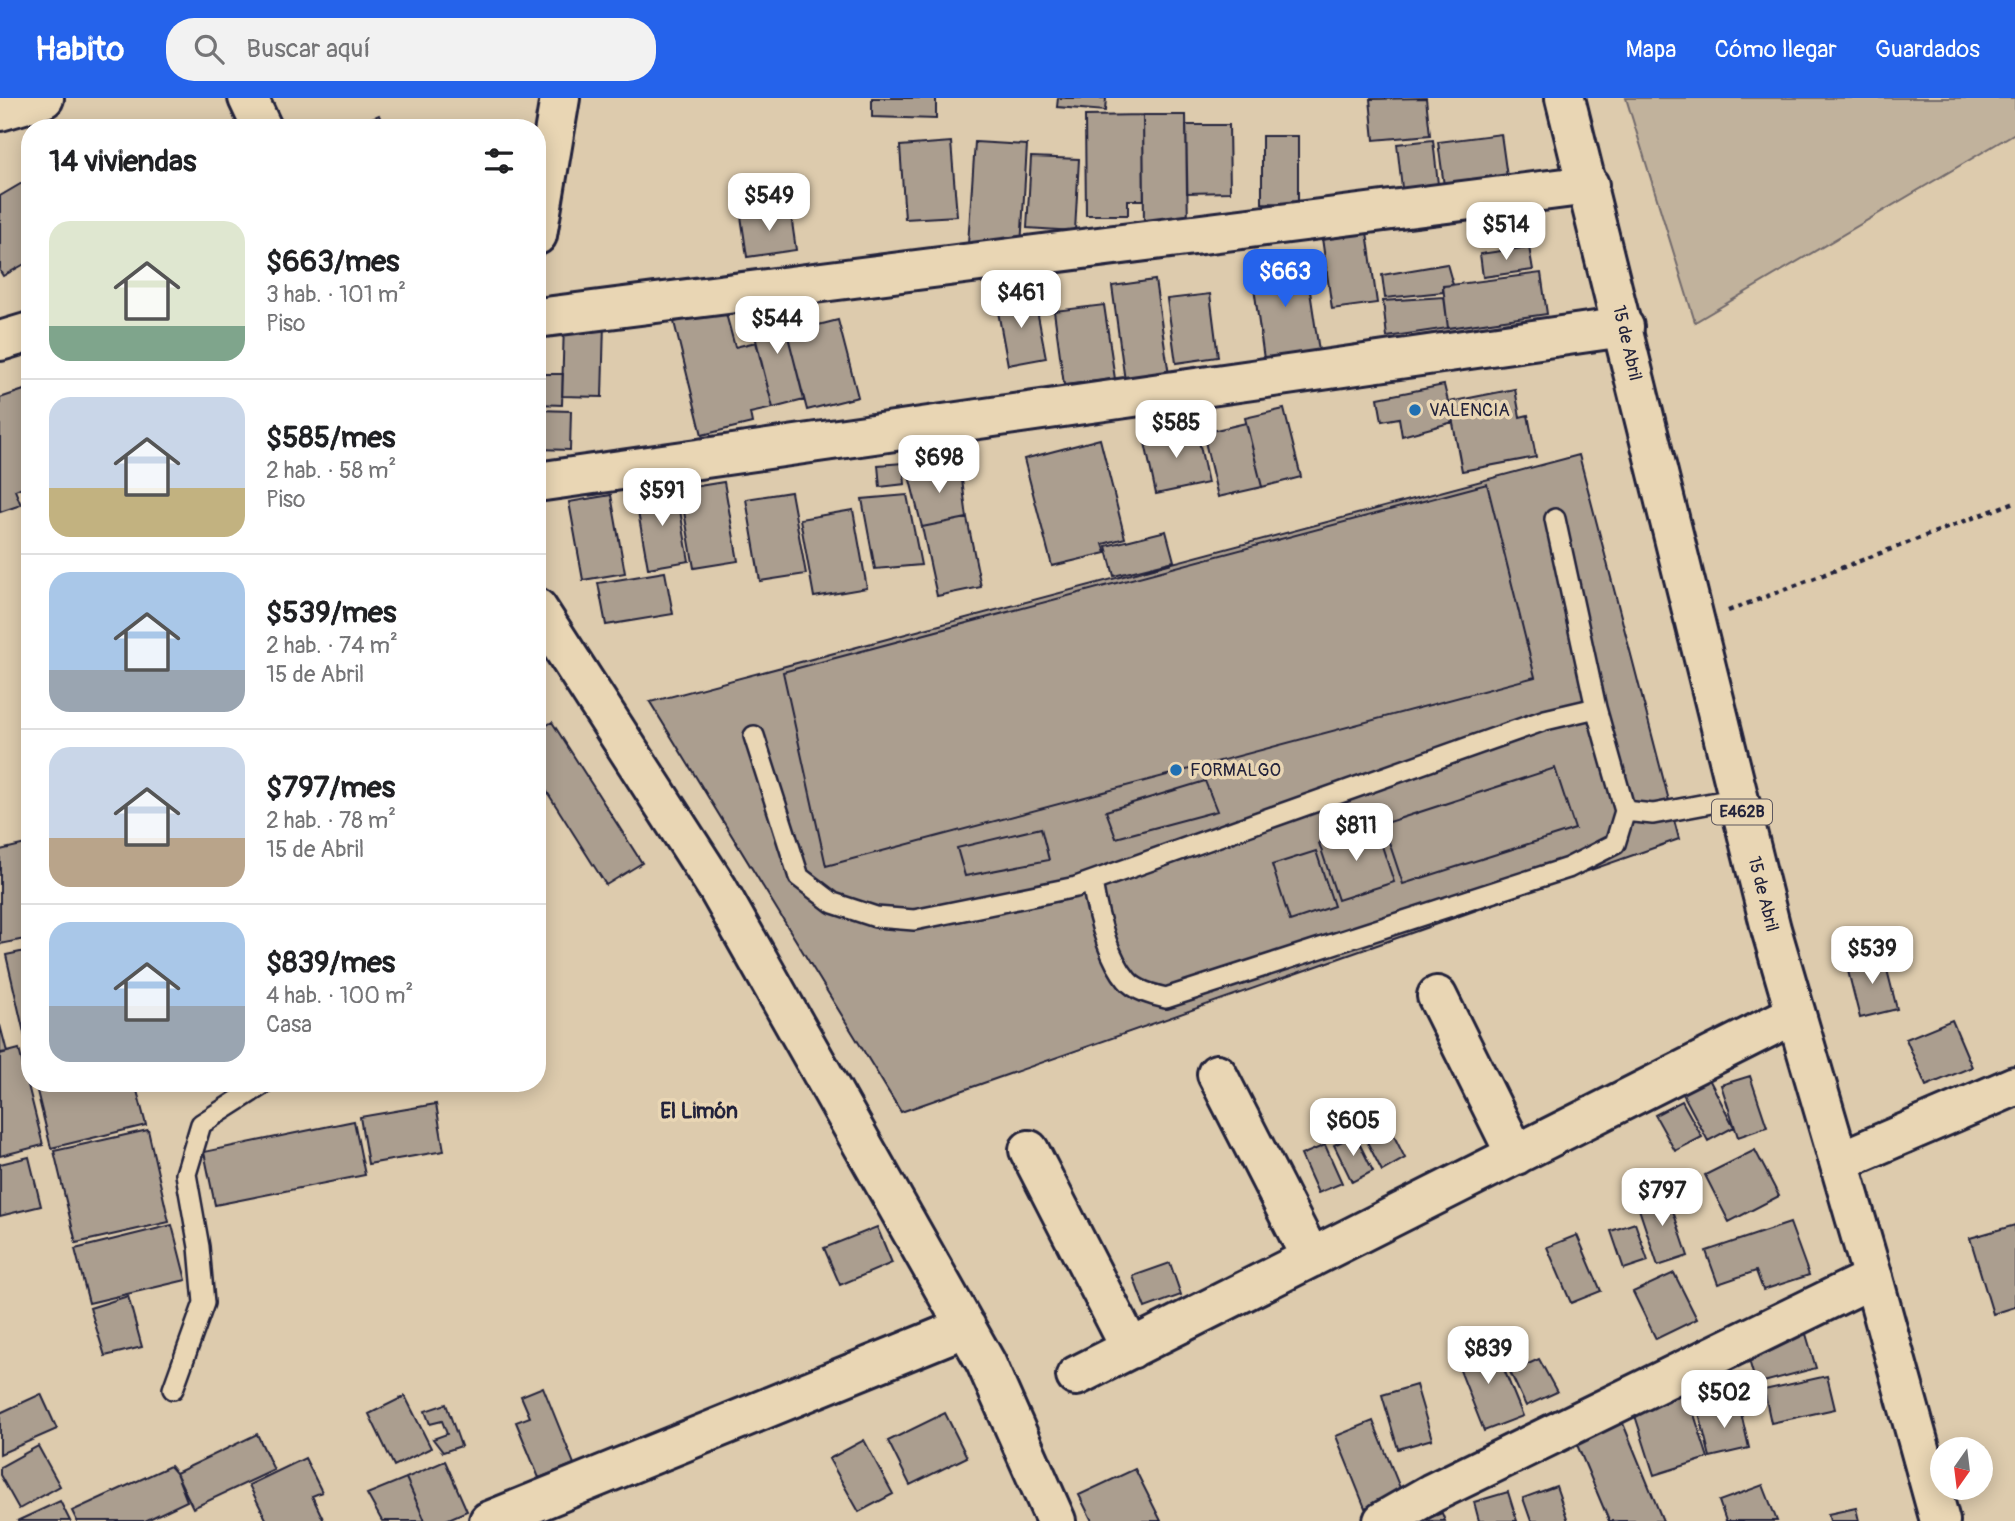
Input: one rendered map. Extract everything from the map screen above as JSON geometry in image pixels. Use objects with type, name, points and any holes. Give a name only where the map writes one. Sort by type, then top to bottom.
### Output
[{"type":"street","points":[[0,111],[44,98]]},
{"type":"street","points":[[248,98],[258,119]]},
{"type":"street","points":[[546,181],[560,98]]},
{"type":"street","name":"15 de Abril","points":[[1565,98],[1589,185],[1659,487],[1738,798],[1795,1014],[1840,1161],[1940,1521]]},
{"type":"street","points":[[546,317],[1589,185]]},
{"type":"street","points":[[546,481],[1624,327]]},
{"type":"street","points":[[0,341],[21,335]]},
{"type":"street","points":[[546,622],[718,889],[986,1363],[1056,1521]]},
{"type":"street","points":[[1437,996],[1516,1155]]},
{"type":"street","points":[[1076,1376],[1795,1014]]},
{"type":"street","points":[[1217,1074],[1311,1258]]},
{"type":"street","points":[[1840,1161],[2015,1086]]},
{"type":"street","points":[[1029,1150],[1131,1349]]},
{"type":"street","points":[[1383,1521],[1432,1493],[1873,1278]]},
{"type":"street","points":[[489,1521],[965,1327]]},
{"type":"lane","points":[[1092,881],[1100,927],[1127,980],[1146,993],[1166,998],[1568,868],[1615,844],[1625,811],[1596,708],[1555,519]]},
{"type":"lane","points":[[754,736],[799,877],[833,903],[876,917],[914,920],[1007,903],[1092,881],[1545,720],[1596,708]]},
{"type":"lane","points":[[1625,811],[1653,814],[1738,798]]},
{"type":"lane","points":[[173,1389],[204,1303],[200,1247],[186,1174],[201,1125],[251,1092]]},
{"type":"path","points":[[1695,623],[2015,502]]},
{"type":"shaded area","points":[[1626,98],[2015,98],[2015,133],[1695,322]]},
{"type":"building","points":[[872,98],[936,98],[936,119],[872,117]]},
{"type":"building","points":[[1058,98],[1106,98],[1105,111],[1057,107]]},
{"type":"building","points":[[1426,98],[1430,135],[1374,140],[1370,99]]},
{"type":"building","points":[[1143,115],[1144,200],[1128,200],[1128,215],[1086,215],[1085,116]]},
{"type":"building","points":[[1143,115],[1186,115],[1188,225],[1144,226]]},
{"type":"building","points":[[1186,125],[1229,125],[1230,192],[1187,193]]},
{"type":"building","points":[[1501,134],[1509,191],[1446,200],[1438,142]]},
{"type":"building","points":[[1262,136],[1298,136],[1298,204],[1262,203]]},
{"type":"building","points":[[1433,140],[1439,193],[1403,197],[1397,144]]},
{"type":"building","points":[[951,142],[957,216],[905,219],[900,146]]},
{"type":"building","points":[[975,142],[1027,145],[1021,247],[968,244]]},
{"type":"building","points":[[1031,157],[1079,159],[1075,231],[1027,228]]},
{"type":"building","points":[[21,184],[21,266],[3,276],[0,271],[0,196]]},
{"type":"building","points":[[790,208],[796,250],[747,257],[741,216]]},
{"type":"building","points":[[1367,232],[1377,303],[1332,309],[1322,238]]},
{"type":"building","points":[[1529,247],[1533,270],[1483,277],[1480,254]]},
{"type":"building","points":[[1305,258],[1319,351],[1264,359],[1251,266]]},
{"type":"building","points":[[1447,264],[1453,285],[1443,286],[1443,292],[1385,298],[1382,275]]},
{"type":"building","points":[[1541,273],[1547,314],[1448,328],[1443,286]]},
{"type":"building","points":[[1155,280],[1169,375],[1125,381],[1112,286]]},
{"type":"building","points":[[1034,294],[1046,358],[1008,365],[996,301]]},
{"type":"building","points":[[1210,294],[1218,357],[1176,363],[1167,299]]},
{"type":"building","points":[[1444,297],[1448,328],[1387,337],[1383,301]]},
{"type":"building","points":[[780,304],[804,400],[773,408],[749,312]]},
{"type":"building","points":[[1104,305],[1115,379],[1064,385],[1054,311]]},
{"type":"building","points":[[725,310],[735,347],[756,342],[773,408],[750,413],[752,423],[702,435],[674,322]]},
{"type":"building","points":[[838,320],[858,397],[807,410],[787,333]]},
{"type":"building","points":[[564,322],[604,323],[602,397],[562,396]]},
{"type":"building","points":[[546,374],[563,374],[562,405],[546,404]]},
{"type":"building","name":"VALENCIA","points":[[1444,385],[1453,422],[1402,436],[1399,418],[1382,421],[1378,398]]},
{"type":"building","points":[[1515,389],[1520,417],[1528,415],[1536,457],[1462,471],[1449,402]]},
{"type":"building","points":[[21,391],[21,488],[15,490],[21,505],[0,512],[0,398]]},
{"type":"building","points":[[1284,409],[1301,477],[1262,487],[1245,418]]},
{"type":"building","points":[[546,410],[571,411],[570,450],[546,449]]},
{"type":"building","points":[[1246,423],[1262,487],[1218,497],[1203,433]]},
{"type":"building","points":[[1196,427],[1208,483],[1156,494],[1144,438]]},
{"type":"building","points":[[1100,439],[1125,538],[1103,544],[1106,553],[1052,566],[1024,459]]},
{"type":"building","name":"FORMALGO","points":[[1579,455],[1679,839],[901,1112],[650,702]]},
{"type":"building","points":[[903,463],[905,484],[880,487],[878,465]]},
{"type":"building","points":[[960,465],[967,518],[922,527],[908,472]]},
{"type":"building","points":[[724,482],[738,561],[694,568],[680,489]]},
{"type":"building","points":[[1487,484],[1535,677],[826,866],[783,672]]},
{"type":"building","points":[[676,488],[689,561],[648,568],[635,495]]},
{"type":"building","points":[[791,492],[806,574],[760,581],[746,499]]},
{"type":"building","points":[[611,495],[625,573],[583,580],[569,502]]},
{"type":"building","points":[[907,495],[921,565],[875,569],[862,499]]},
{"type":"building","points":[[853,510],[867,588],[814,597],[800,519]]},
{"type":"building","points":[[967,518],[981,587],[937,596],[922,527]]},
{"type":"building","points":[[1166,531],[1174,561],[1114,576],[1106,546]]},
{"type":"building","points":[[665,572],[673,614],[606,625],[598,583]]},
{"type":"building","points":[[552,722],[642,863],[606,885],[546,790],[546,726]]},
{"type":"building","points":[[1555,768],[1575,829],[1403,884],[1383,824]]},
{"type":"building","points":[[1205,781],[1217,811],[1116,838],[1106,811]]},
{"type":"building","points":[[1375,825],[1394,882],[1338,900],[1319,843]]},
{"type":"building","points":[[1041,828],[1049,860],[965,876],[957,848]]},
{"type":"building","points":[[21,845],[21,940],[0,944],[0,850]]},
{"type":"building","points":[[1316,851],[1334,906],[1290,921],[1272,865]]},
{"type":"building","points":[[21,952],[21,1020],[6,955]]},
{"type":"building","points":[[1883,954],[1897,1009],[1860,1018],[1846,963]]},
{"type":"building","points":[[1952,1020],[1972,1067],[1926,1086],[1906,1039]]},
{"type":"building","points":[[0,1025],[7,1052],[0,1053]]},
{"type":"building","points":[[19,1049],[21,1092],[30,1092],[43,1145],[0,1156],[0,1054]]},
{"type":"building","points":[[1750,1076],[1767,1127],[1738,1137],[1721,1085]]},
{"type":"building","points":[[1709,1079],[1734,1127],[1708,1141],[1682,1092]]},
{"type":"building","points":[[37,1092],[137,1092],[146,1125],[51,1148]]},
{"type":"building","points":[[1682,1101],[1702,1137],[1675,1151],[1655,1115]]},
{"type":"building","points":[[436,1104],[444,1151],[368,1164],[360,1117]]},
{"type":"building","points":[[1385,1118],[1405,1158],[1382,1171],[1361,1130]]},
{"type":"building","points":[[354,1121],[365,1175],[215,1205],[204,1152]]},
{"type":"building","points":[[148,1130],[169,1222],[76,1243],[54,1151]]},
{"type":"building","points":[[1355,1135],[1373,1171],[1352,1182],[1334,1145]]},
{"type":"building","points":[[1325,1145],[1342,1183],[1318,1193],[1301,1155]]},
{"type":"building","points":[[1755,1150],[1779,1196],[1729,1222],[1705,1175]]},
{"type":"building","points":[[29,1157],[41,1206],[0,1216],[0,1164]]},
{"type":"building","points":[[1666,1190],[1688,1256],[1658,1266],[1636,1200]]},
{"type":"building","points":[[1635,1223],[1648,1261],[1624,1269],[1611,1231]]},
{"type":"building","points":[[1790,1223],[1809,1275],[1763,1290],[1756,1271],[1718,1284],[1706,1251]]},
{"type":"building","points":[[172,1225],[186,1280],[89,1303],[75,1249]]},
{"type":"building","points":[[2015,1225],[2015,1307],[1993,1314],[1970,1238]]},
{"type":"building","points":[[877,1227],[892,1263],[840,1285],[824,1248]]},
{"type":"building","points":[[1577,1235],[1601,1291],[1571,1303],[1547,1247]]},
{"type":"building","points":[[1170,1263],[1181,1295],[1145,1308],[1133,1276]]},
{"type":"building","points":[[1674,1273],[1697,1319],[1656,1339],[1633,1292]]},
{"type":"building","points":[[128,1296],[142,1347],[105,1356],[90,1308]]},
{"type":"building","points":[[1806,1334],[1816,1368],[1756,1384],[1746,1350]]},
{"type":"building","points":[[1492,1340],[1523,1416],[1484,1431],[1454,1355]]},
{"type":"building","points":[[1539,1359],[1557,1392],[1526,1406],[1510,1372]]},
{"type":"building","points":[[1827,1376],[1835,1409],[1771,1423],[1764,1390]]},
{"type":"building","points":[[1416,1385],[1432,1439],[1398,1449],[1382,1395]]},
{"type":"building","points":[[1685,1386],[1708,1458],[1654,1475],[1631,1403]]},
{"type":"building","points":[[543,1387],[574,1464],[539,1478],[516,1422],[530,1417],[521,1396]]},
{"type":"building","points":[[41,1394],[57,1429],[0,1454],[0,1413]]},
{"type":"building","points":[[405,1396],[431,1448],[394,1466],[369,1414]]},
{"type":"building","points":[[446,1404],[461,1446],[443,1452],[433,1439],[447,1434],[442,1421],[430,1424],[425,1411]]},
{"type":"building","points":[[1739,1404],[1749,1448],[1710,1457],[1699,1413]]},
{"type":"building","points":[[945,1413],[967,1457],[910,1485],[888,1441]]},
{"type":"building","points":[[1373,1421],[1402,1493],[1365,1508],[1336,1436]]},
{"type":"building","points":[[1622,1421],[1663,1521],[1609,1521],[1575,1440]]},
{"type":"building","points":[[257,1434],[274,1470],[193,1508],[176,1473]]},
{"type":"building","points":[[864,1440],[893,1494],[859,1512],[829,1459]]},
{"type":"building","points":[[38,1446],[60,1486],[19,1509],[0,1475],[0,1467]]},
{"type":"building","points":[[305,1458],[322,1492],[312,1496],[324,1521],[267,1521],[249,1485]]},
{"type":"building","points":[[445,1461],[467,1511],[444,1521],[425,1521],[406,1478]]},
{"type":"building","points":[[170,1466],[176,1473],[187,1501],[145,1521],[77,1521],[72,1511]]},
{"type":"building","points":[[1135,1469],[1161,1521],[1092,1521],[1079,1495]]},
{"type":"building","points":[[406,1478],[425,1521],[382,1521],[367,1494]]},
{"type":"building","points":[[1763,1485],[1777,1521],[1726,1521],[1719,1501]]},
{"type":"building","points":[[1556,1486],[1568,1521],[1531,1521],[1523,1498]]},
{"type":"building","points":[[1508,1492],[1517,1521],[1479,1521],[1474,1502]]},
{"type":"building","points":[[60,1501],[70,1521],[17,1521]]},
{"type":"building","points":[[1856,1508],[1859,1521],[1830,1521],[1828,1514]]},
{"type":"building","points":[[1442,1513],[1445,1521],[1421,1521]]},
{"type":"place","name":"VALENCIA","points":[[1415,410]]},
{"type":"place","name":"FORMALGO","points":[[1176,770]]},
{"type":"district","name":"El Limón","points":[[699,1111]]}]
